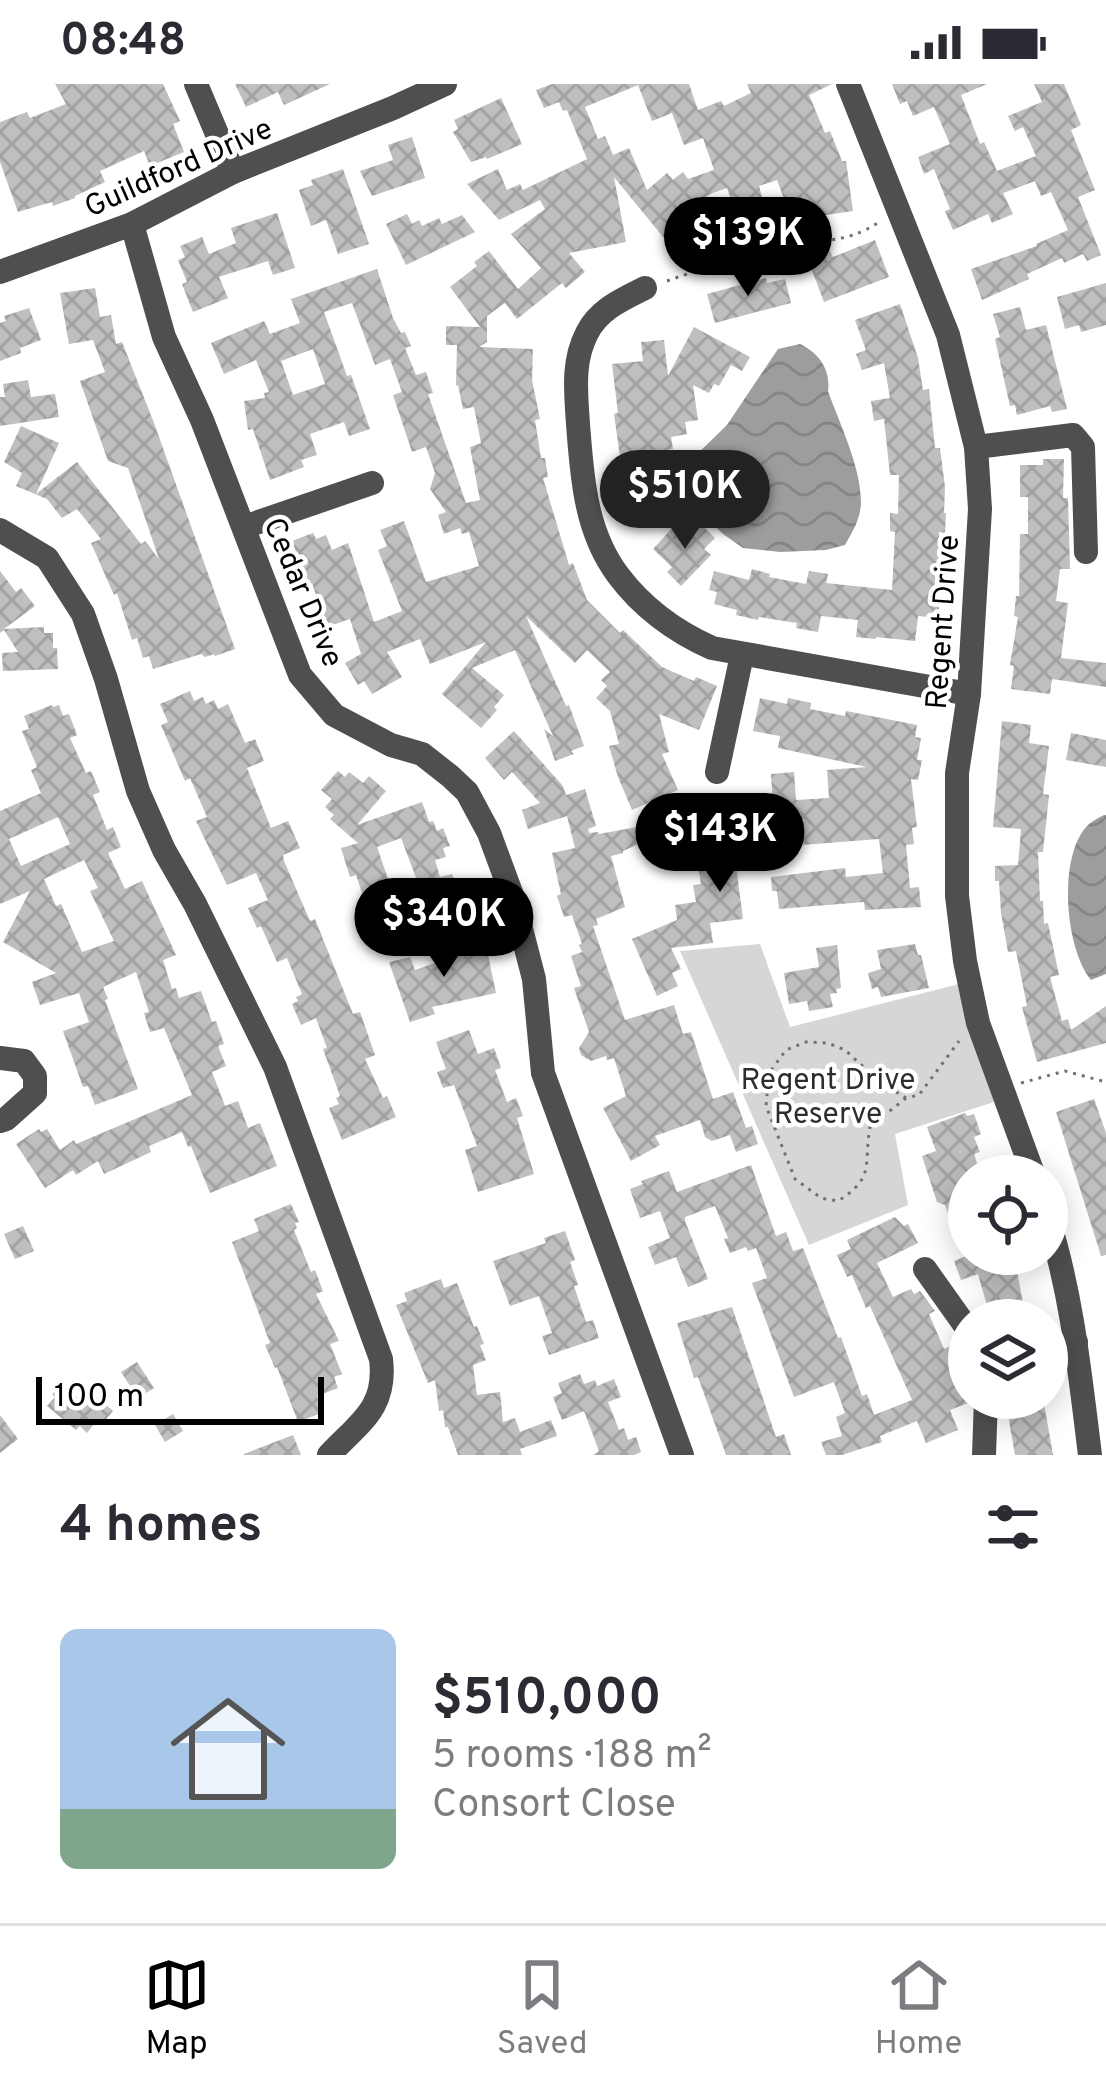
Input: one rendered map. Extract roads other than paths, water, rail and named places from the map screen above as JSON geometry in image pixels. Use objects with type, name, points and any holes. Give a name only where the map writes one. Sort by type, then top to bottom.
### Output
[{"type":"street","points":[[196,84],[233,172]]},
{"type":"street","name":"Guildford Drive","points":[[0,272],[132,224],[233,172],[446,84]]},
{"type":"street","name":"Regent Drive","points":[[848,84],[948,335],[976,447],[980,509],[969,694],[957,773],[957,896],[977,1023],[1026,1155]]},
{"type":"street","name":"Cedar Drive","points":[[132,224],[164,338],[202,419],[300,675],[334,715],[391,745],[422,754],[450,776],[467,792],[489,833],[513,898],[534,979],[543,1073],[682,1455]]},
{"type":"street","points":[[645,288],[610,306],[588,330],[575,372],[582,486],[597,538],[617,574],[650,610],[712,648],[969,694]]},
{"type":"street","points":[[976,447],[1073,435],[1082,447],[1086,552]]},
{"type":"street","points":[[244,527],[372,482]]},
{"type":"street","points":[[0,530],[47,558],[83,614],[138,790],[275,1067],[381,1359],[378,1404],[329,1455]]},
{"type":"street","points":[[717,772],[742,655]]},
{"type":"street","points":[[0,1058],[25,1061],[35,1076],[35,1093],[0,1121]]},
{"type":"street","points":[[925,1269],[948,1301]]},
{"type":"street","points":[[1061,1275],[1076,1342],[1090,1455]]},
{"type":"street","points":[[1068,1343],[1076,1342]]},
{"type":"street","points":[[984,1455],[985,1419]]},
{"type":"water","points":[[800,344],[825,369],[828,391],[857,473],[860,513],[845,545],[780,552],[743,548],[704,516],[686,478],[689,462],[727,425],[778,349]]},
{"type":"water","points":[[1104,815],[1106,974],[1091,980],[1070,926],[1068,879],[1078,839]]},
{"type":"park label","name":"Regent Drive Reserve","points":[[828,1096]]}]
